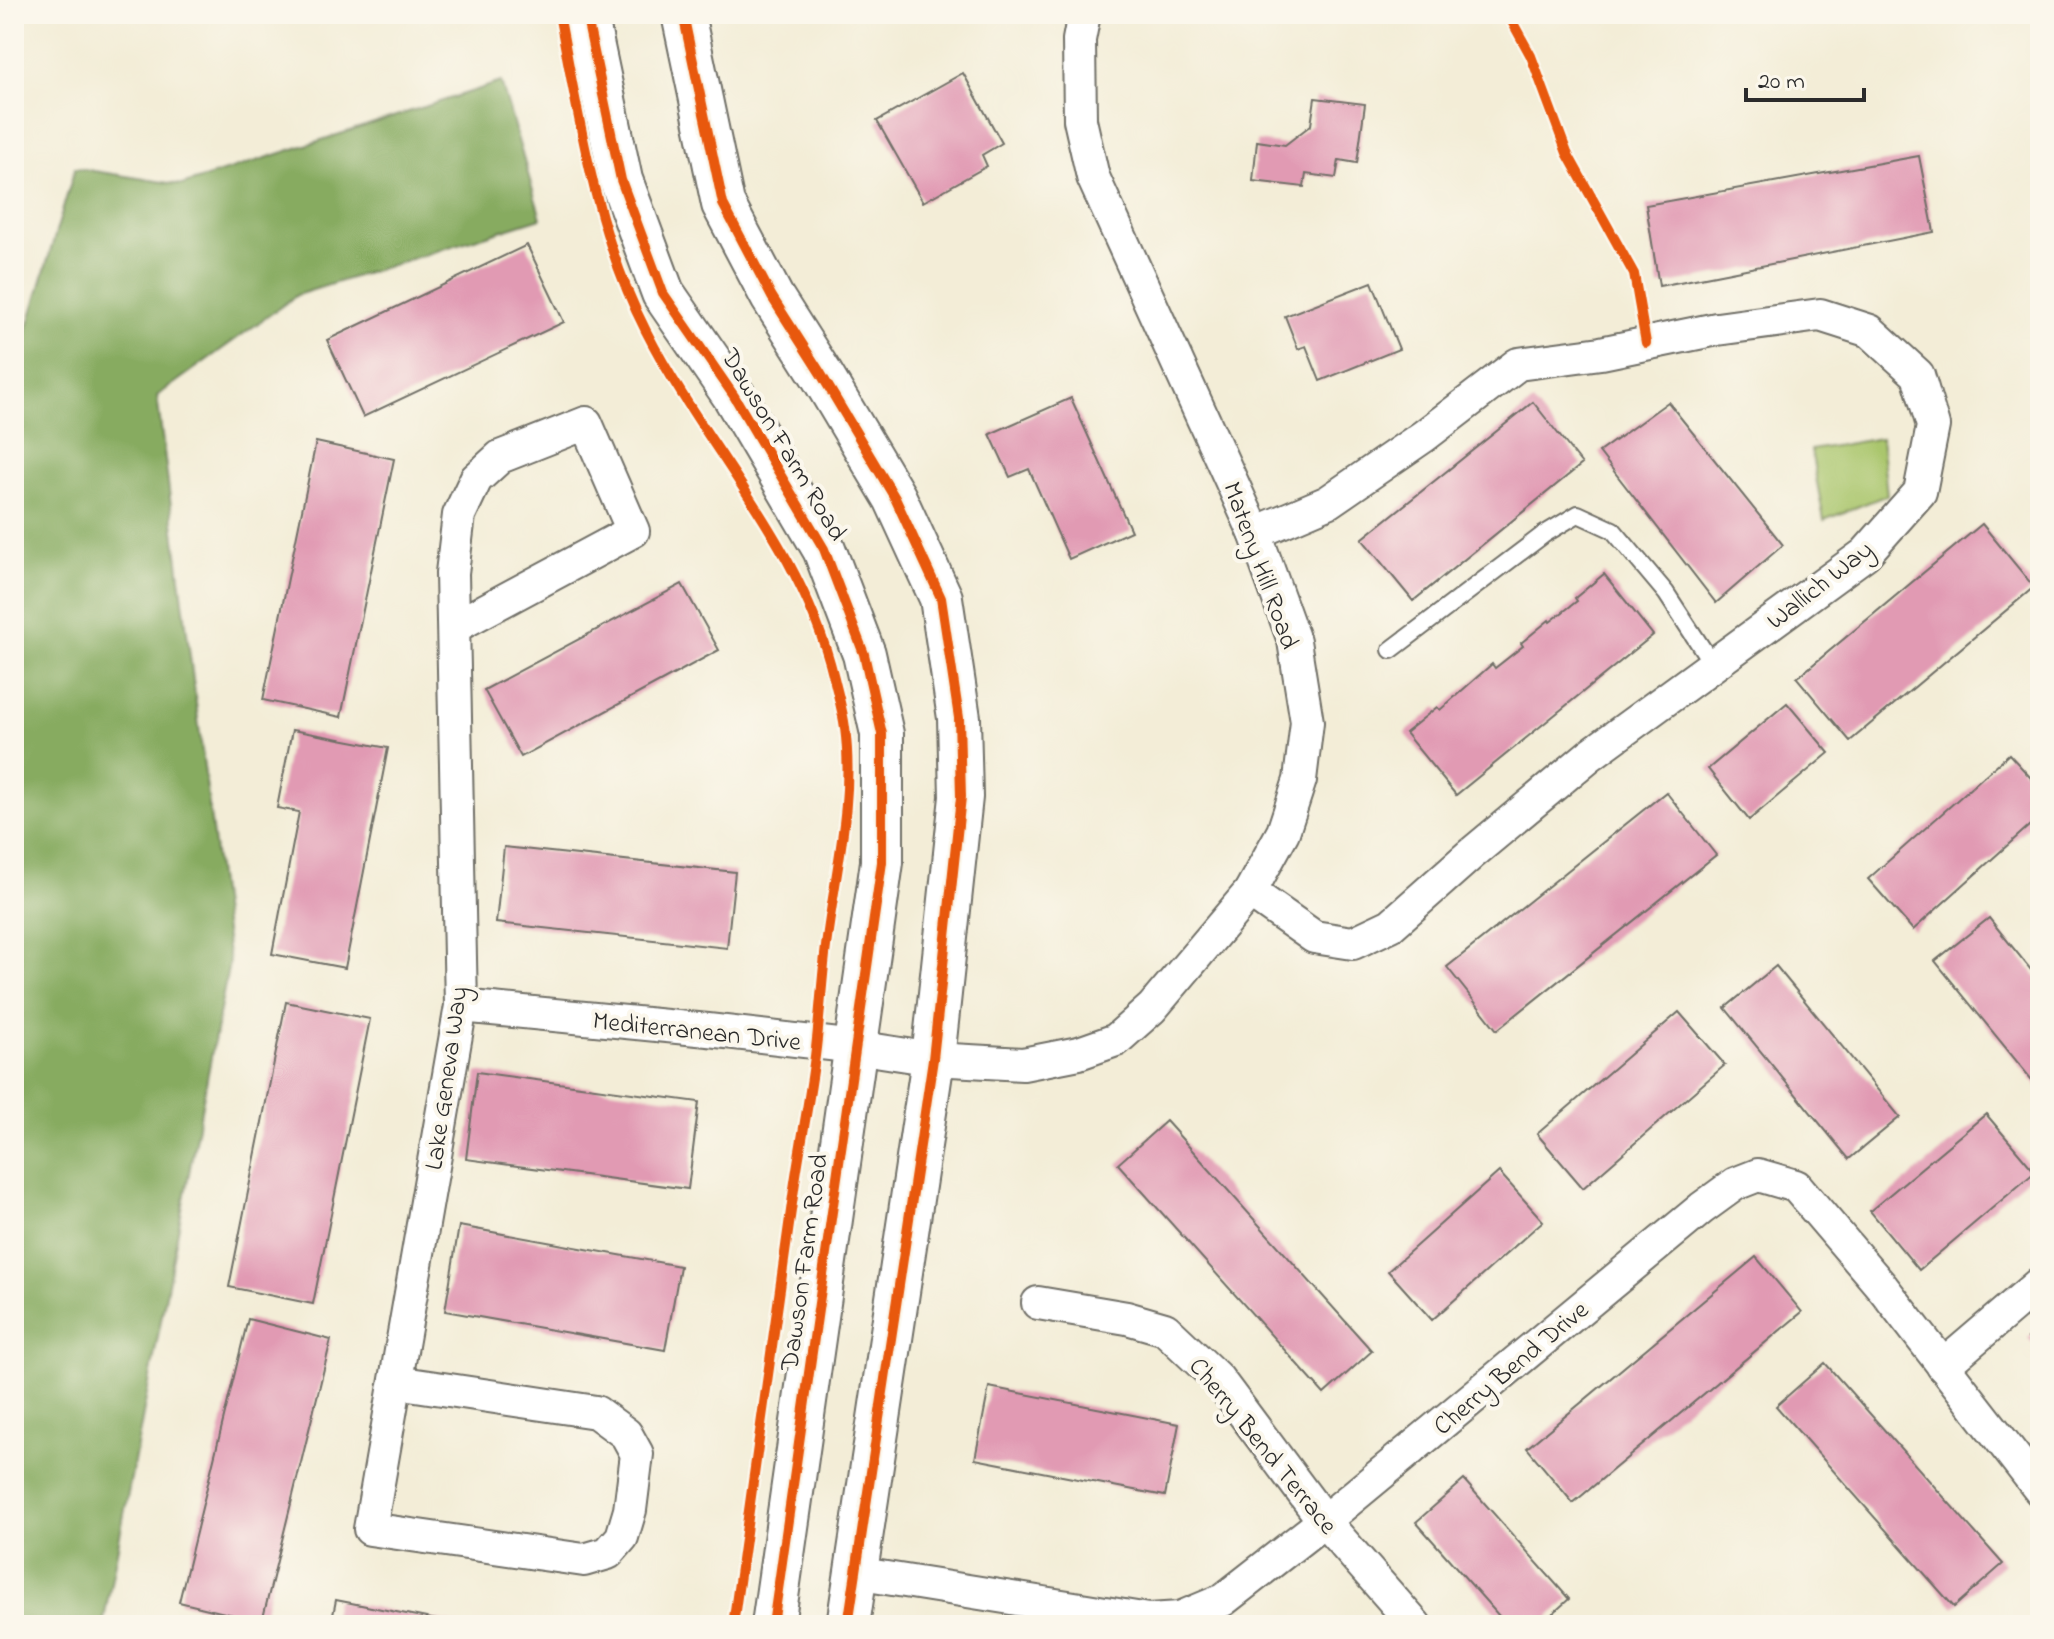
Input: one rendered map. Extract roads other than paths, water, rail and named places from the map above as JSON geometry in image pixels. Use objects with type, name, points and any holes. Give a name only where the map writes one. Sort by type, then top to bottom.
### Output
[{"type":"street","name":"Dawson Farm Road","points":[[586,14],[621,180],[663,293],[734,396],[824,549],[864,654],[882,734],[882,862],[773,1625]]},
{"type":"street","points":[[683,14],[723,204],[772,297],[895,498],[941,598],[959,718],[961,797],[933,1059],[848,1625]]},
{"type":"street","name":"Mateny Hill Road","points":[[933,1059],[1023,1064],[1079,1053],[1116,1040],[1152,1008],[1250,892],[1283,832],[1300,780],[1307,722],[1294,641],[1255,533],[1093,177],[1080,120],[1079,40],[1084,14]]},
{"type":"street","name":"Wallich Way","points":[[1250,892],[1314,937],[1353,943],[1391,925],[1590,755],[1865,554],[1920,492],[1933,426],[1918,375],[1870,331],[1820,315],[1717,329],[1601,353],[1518,364],[1424,436],[1328,502],[1255,533]]},
{"type":"street","name":"Lake Geneva Way","points":[[396,1382],[596,1412],[626,1434],[637,1454],[630,1510],[622,1537],[608,1553],[584,1560],[370,1529],[461,1006],[452,573],[459,515],[476,479],[500,457],[586,423],[633,531],[454,627]]},
{"type":"street","name":"Mediterranean Drive","points":[[461,1006],[708,1030],[933,1059]]},
{"type":"street","name":"Cherry Bend Drive","points":[[855,1573],[1033,1614],[1149,1620],[1180,1618],[1223,1600],[1324,1521],[1702,1208],[1735,1184],[1758,1175],[1796,1186],[1883,1288],[2040,1490]]},
{"type":"street","points":[[1943,1366],[2040,1283]]},
{"type":"street","name":"Cherry Bend Terrace","points":[[1038,1303],[1127,1318],[1165,1329],[1218,1379],[1324,1521],[1415,1625]]},
{"type":"lane","points":[[1391,650],[1543,535],[1578,514],[1613,530],[1666,593],[1713,665]]}]
